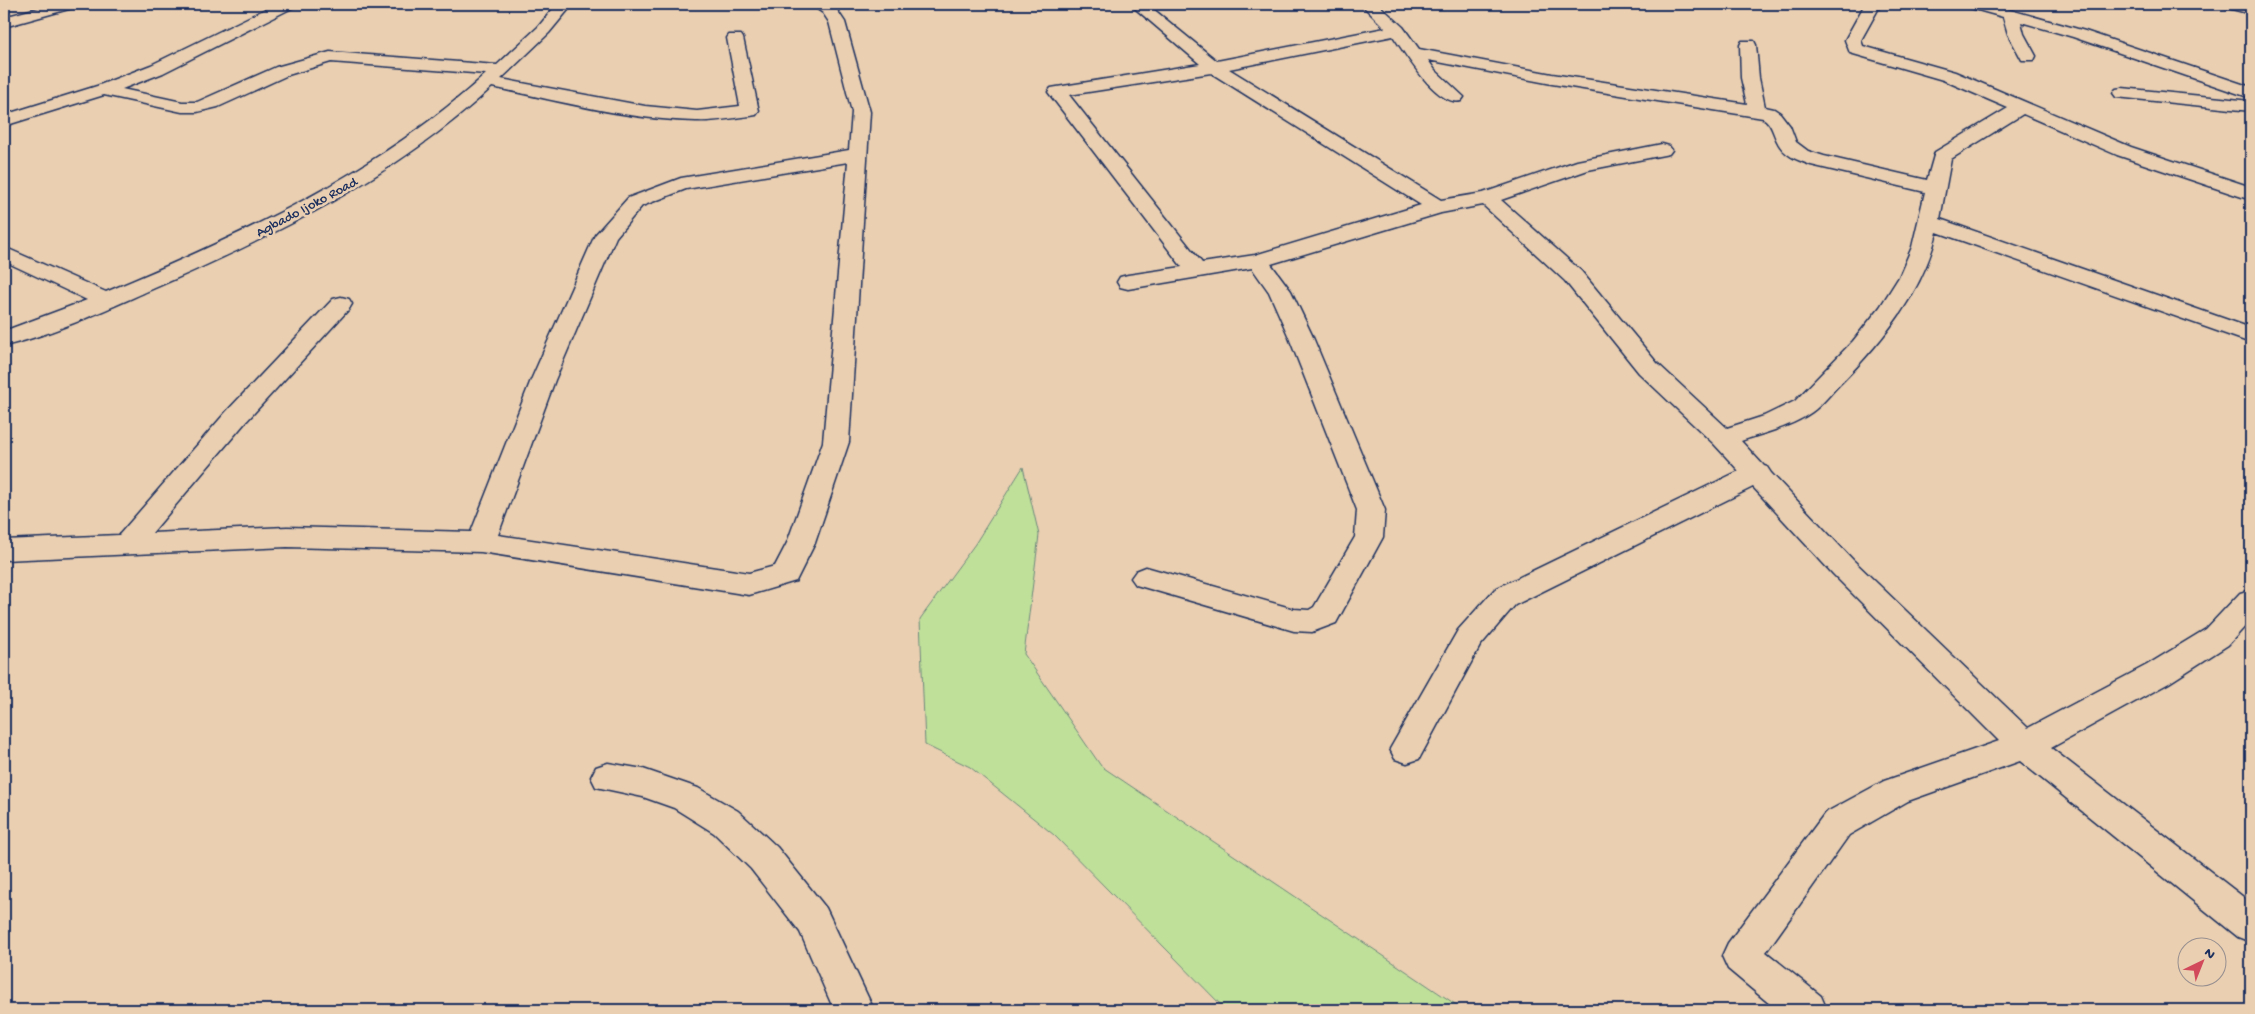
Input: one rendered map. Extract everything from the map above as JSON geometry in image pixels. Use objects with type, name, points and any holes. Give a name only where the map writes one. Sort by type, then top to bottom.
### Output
[{"type":"street","points":[[4,22],[70,4]]},
{"type":"street","points":[[4,121],[103,90],[157,69],[288,4]]},
{"type":"street","name":"Agbado Ijoko Road","points":[[4,339],[106,301],[232,245],[328,196],[384,164],[423,137],[496,76],[553,21],[565,4]]},
{"type":"street","points":[[4,550],[287,537],[481,542],[749,584],[786,574],[801,543],[836,442],[847,279],[859,154],[861,112],[837,22],[829,10],[818,4]]},
{"type":"street","points":[[1138,4],[1214,67],[1438,207]]},
{"type":"street","points":[[1369,4],[1396,30],[1429,74],[1454,97]]},
{"type":"street","points":[[1873,4],[1853,40],[1856,49],[1949,76],[2124,151],[2251,194]]},
{"type":"street","points":[[1973,4],[2079,34],[2251,93]]},
{"type":"street","points":[[2230,4],[2251,9]]},
{"type":"street","points":[[2010,14],[2016,34],[2028,56]]},
{"type":"street","points":[[1197,271],[1057,92],[1214,67],[1396,30]]},
{"type":"street","points":[[103,90],[182,107],[197,107],[212,103],[282,71],[330,58],[496,76],[628,109],[699,116],[750,111],[734,38]]},
{"type":"street","points":[[1748,45],[1750,78],[1756,111]]},
{"type":"street","points":[[1415,53],[1552,79],[1756,111],[1778,119],[1791,148],[1801,155],[1818,161],[1934,188]]},
{"type":"street","points":[[2122,93],[2251,106]]},
{"type":"street","points":[[1723,438],[1769,423],[1802,407],[1840,371],[1896,300],[1918,261],[1930,222],[1934,188],[1942,156],[1982,130],[2023,107]]},
{"type":"street","points":[[1128,282],[1258,261],[1438,207],[1487,198],[1584,166],[1662,150]]},
{"type":"street","points":[[481,542],[543,380],[606,235],[635,202],[681,184],[859,154]]},
{"type":"street","points":[[1487,198],[1573,276],[1648,368],[1758,473],[1843,567],[2025,746],[2251,925]]},
{"type":"street","points":[[1930,222],[2251,336]]},
{"type":"street","points":[[4,253],[106,301]]},
{"type":"street","points":[[1146,578],[1294,620],[1312,621],[1326,615],[1369,537],[1371,510],[1358,476],[1280,291],[1258,261]]},
{"type":"street","points":[[127,544],[235,418],[341,304]]},
{"type":"street","points":[[1407,749],[1469,638],[1505,597],[1758,473]]},
{"type":"street","points":[[1807,1010],[1741,956],[1837,824],[1896,791],[2025,746],[2158,674],[2217,637],[2251,601]]},
{"type":"street","points":[[608,777],[643,783],[686,798],[726,822],[764,858],[813,920],[854,1010]]},
{"type":"green space","points":[[1023,467],[1039,535],[1024,654],[1101,766],[1464,1010],[1226,1010],[1054,835],[970,767],[925,745],[920,619],[975,544]]}]
